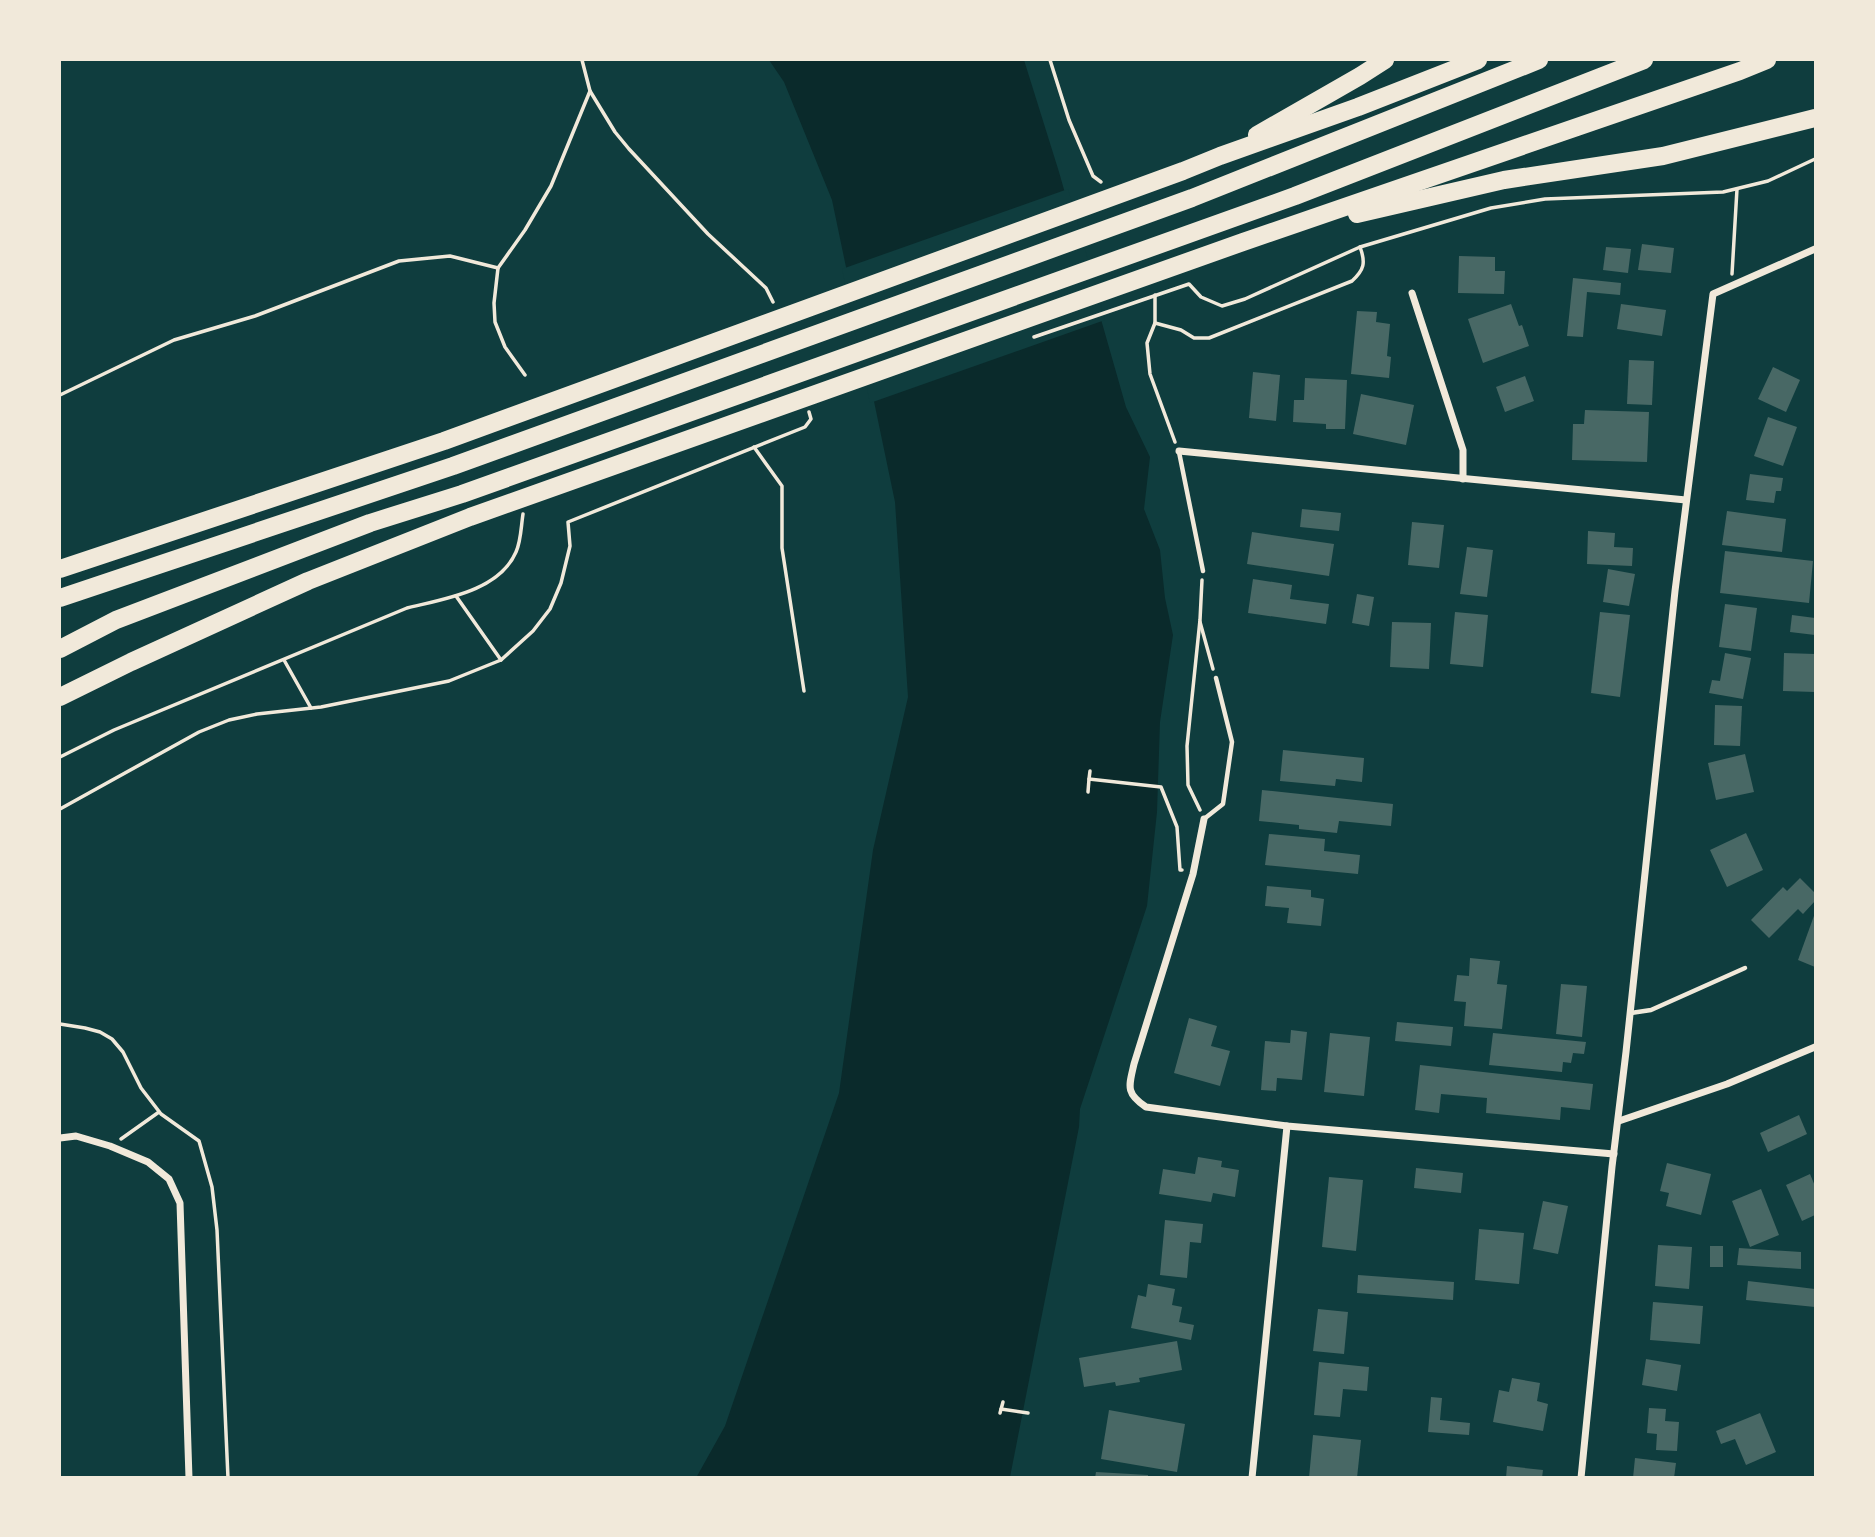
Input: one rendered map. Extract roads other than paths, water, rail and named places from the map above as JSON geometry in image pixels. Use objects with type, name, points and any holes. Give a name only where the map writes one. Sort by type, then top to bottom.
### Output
[{"type":"highway","points":[[1220,156],[1385,60]]},
{"type":"highway","points":[[60,569],[444,441],[1358,107],[1478,60]]},
{"type":"highway","points":[[60,598],[453,466],[1192,198],[1539,60]]},
{"type":"highway","points":[[60,649],[116,620],[370,523],[475,489],[1295,196],[1644,60]]},
{"type":"highway","points":[[60,698],[131,662],[308,581],[470,517],[1243,242],[1727,76],[1766,60]]},
{"type":"highway","points":[[1243,242],[1504,180],[1663,156],[1815,118]]},
{"type":"street","points":[[1581,1478],[1686,500],[1713,294],[1815,249]]},
{"type":"street","points":[[1412,292],[1463,450],[1463,479]]},
{"type":"street","points":[[1179,451],[1686,500]]},
{"type":"street","points":[[1204,819],[1193,874],[1134,1064],[1129,1087],[1134,1099],[1146,1107],[1287,1126],[1614,1154]]},
{"type":"street","points":[[1619,1121],[1727,1084],[1815,1047]]},
{"type":"street","points":[[1252,1478],[1287,1126]]},
{"type":"street","points":[[60,1138],[76,1136],[110,1146],[148,1162],[169,1178],[180,1203],[189,1478]]},
{"type":"lane","points":[[1179,451],[1203,571]]},
{"type":"lane","points":[[1204,819],[1223,804],[1232,742],[1216,678]]},
{"type":"lane","points":[[1630,1013],[1651,1010],[1745,968]]},
{"type":"water","points":[[769,60],[1024,60],[1126,407],[1150,457],[1144,509],[1160,550],[1165,598],[1173,635],[1160,722],[1157,812],[1147,906],[1080,1109],[1079,1127],[1010,1477],[696,1478],[725,1426],[839,1093],[873,850],[908,697],[895,502],[832,200],[784,82]]}]
